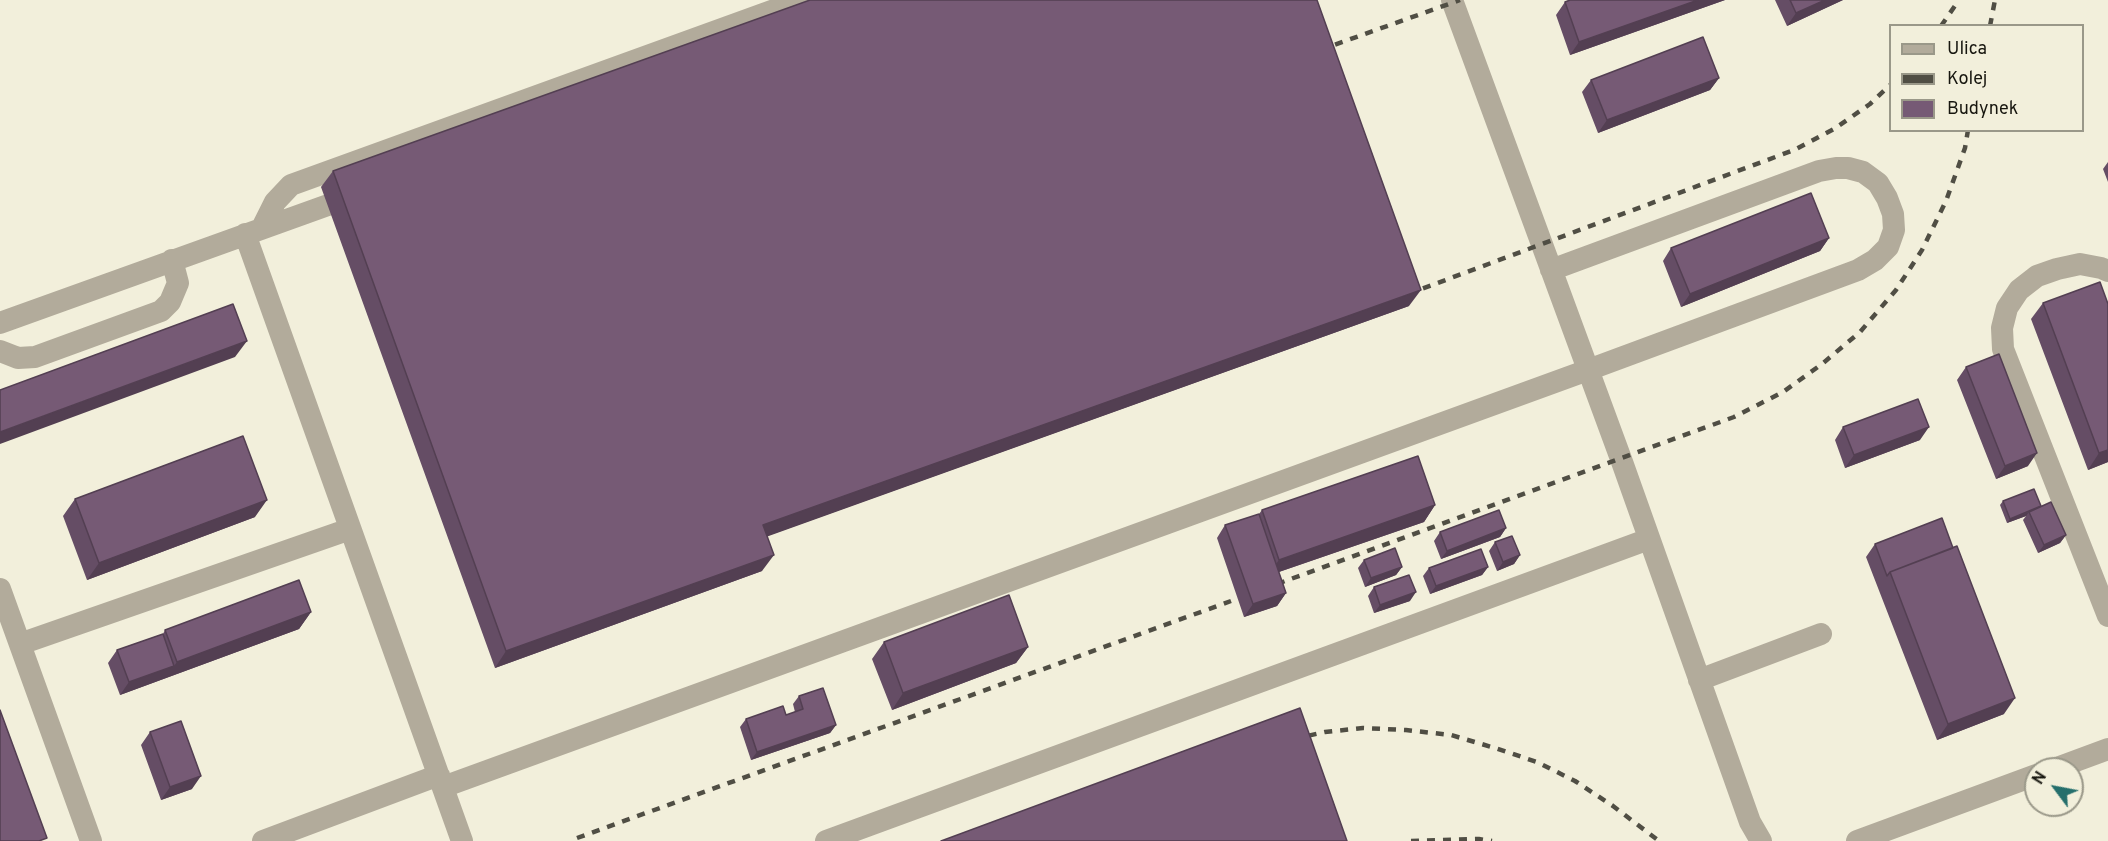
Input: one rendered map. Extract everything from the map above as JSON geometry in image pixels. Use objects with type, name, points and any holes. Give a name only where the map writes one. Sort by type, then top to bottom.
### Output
[{"type":"lane","points":[[253,231],[274,202],[291,185],[802,0]]},
{"type":"lane","points":[[1452,0],[1750,822],[1761,841]]},
{"type":"lane","points":[[263,841],[441,781],[1588,370],[1858,270],[1875,260],[1888,247],[1894,230],[1893,214],[1878,183],[1863,172],[1836,168],[1819,171],[1551,270]]},
{"type":"lane","points":[[0,323],[328,205]]},
{"type":"lane","points":[[253,231],[350,529],[462,841]]},
{"type":"lane","points":[[0,351],[18,358],[35,357],[161,310],[170,302],[178,283],[172,260]]},
{"type":"lane","points":[[2108,271],[2080,264],[2037,276],[2019,290],[2007,308],[2002,328],[2003,349],[2098,562],[2108,616]]},
{"type":"lane","points":[[20,644],[350,529]]},
{"type":"lane","points":[[826,841],[1649,539]]},
{"type":"lane","points":[[0,589],[91,841]]},
{"type":"lane","points":[[1699,680],[1821,634]]},
{"type":"lane","points":[[2084,758],[2108,749]]},
{"type":"lane","points":[[1857,841],[2024,780]]},
{"type":"building","points":[[810,0],[1317,0],[1421,290],[763,525],[774,555],[506,651],[333,171]]},
{"type":"building","points":[[1570,0],[1698,0],[1579,42],[1565,2]]},
{"type":"building","points":[[1790,0],[1825,0],[1796,13]]},
{"type":"building","points":[[1703,37],[1719,78],[1607,120],[1591,80]]},
{"type":"building","points":[[1811,193],[1829,238],[1690,294],[1671,248]]},
{"type":"building","points":[[2100,282],[2108,304],[2108,450],[2099,453],[2043,303]]},
{"type":"building","points":[[233,304],[247,341],[0,432],[0,390]]},
{"type":"building","points":[[1999,354],[2037,453],[2005,466],[1966,367]]},
{"type":"building","points":[[1918,399],[1929,427],[1854,455],[1843,427]]},
{"type":"building","points":[[243,436],[267,500],[99,563],[75,499]]},
{"type":"building","points":[[1418,456],[1435,505],[1279,560],[1262,510]]},
{"type":"building","points":[[2034,489],[2041,506],[2010,519],[2003,501]]},
{"type":"building","points":[[2051,502],[2066,535],[2044,545],[2029,512]]},
{"type":"building","points":[[1499,510],[1506,528],[1447,551],[1440,532]]},
{"type":"building","points":[[1259,514],[1286,593],[1253,604],[1225,525]]},
{"type":"building","points":[[1942,518],[1953,548],[1890,572],[1887,576],[1875,544]]},
{"type":"building","points":[[1512,536],[1520,555],[1503,562],[1495,542]]},
{"type":"building","points":[[1957,546],[2015,698],[1948,724],[1890,572]]},
{"type":"building","points":[[1395,548],[1402,567],[1371,578],[1364,560]]},
{"type":"building","points":[[1481,549],[1488,567],[1436,586],[1429,568]]},
{"type":"building","points":[[1409,575],[1416,592],[1380,605],[1374,587]]},
{"type":"building","points":[[299,580],[311,612],[177,662],[165,630]]},
{"type":"building","points":[[1009,595],[1028,647],[903,693],[884,642]]},
{"type":"building","points":[[163,634],[174,666],[129,682],[117,650]]},
{"type":"building","points":[[823,688],[836,725],[757,752],[746,719],[783,706],[786,715],[803,709],[799,696]]},
{"type":"building","points":[[1300,708],[1347,841],[941,841]]},
{"type":"building","points":[[0,710],[47,838],[39,841],[0,841]]},
{"type":"building","points":[[181,721],[201,776],[170,787],[150,732]]},
{"type":"railway","points":[[1320,50],[1460,0]]},
{"type":"railway","points":[[1942,24],[1959,0]]},
{"type":"railway","points":[[1990,24],[1995,0]]},
{"type":"railway","points":[[1408,294],[1794,150],[1834,129],[1870,104],[1889,86]]},
{"type":"railway","points":[[1277,584],[1734,417],[1783,392],[1822,364],[1860,332],[1896,290],[1922,250],[1946,201],[1965,148],[1968,132]]},
{"type":"railway","points":[[577,838],[1231,601]]},
{"type":"railway","points":[[1293,739],[1325,732],[1363,728],[1451,735],[1537,762],[1575,781],[1659,841]]},
{"type":"railway","points":[[1411,841],[1479,839],[1492,841]]}]
